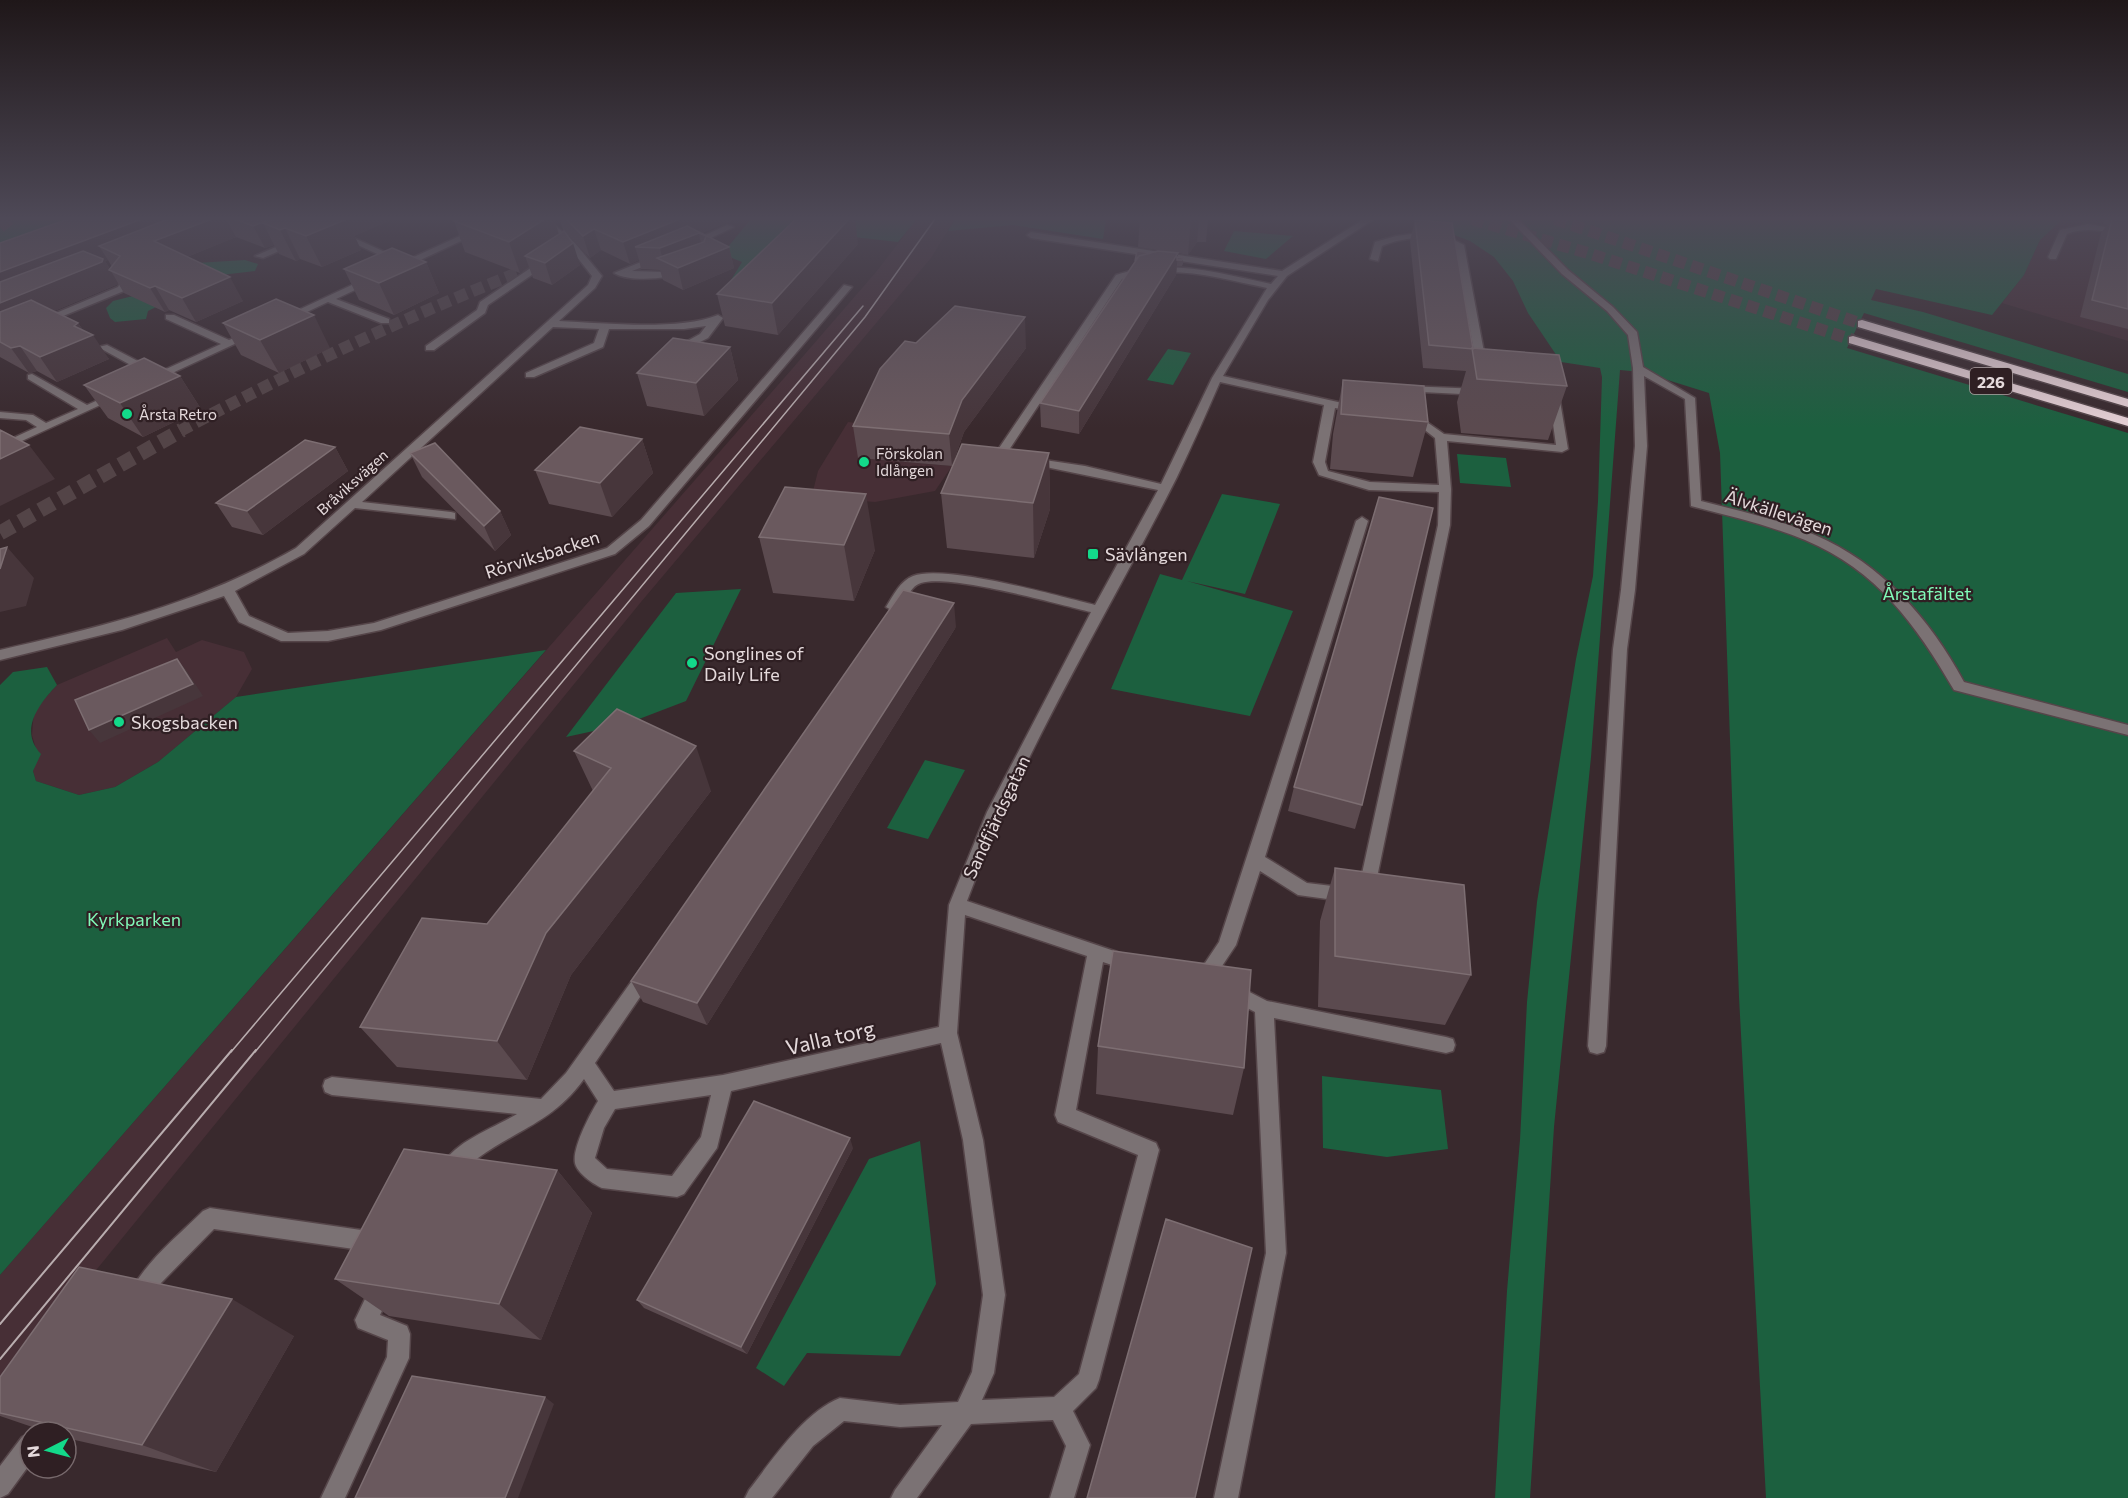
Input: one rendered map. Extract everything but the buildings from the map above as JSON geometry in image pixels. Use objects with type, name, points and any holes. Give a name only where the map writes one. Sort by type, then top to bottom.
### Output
[{"type":"highway","name":"226","points":[[1862,324],[2128,403]]},
{"type":"highway","name":"226","points":[[1853,340],[2128,422]]},
{"type":"street","points":[[27,327],[119,289]]},
{"type":"street","points":[[269,326],[351,289]]},
{"type":"street","points":[[430,348],[482,311],[483,304],[506,289]]},
{"type":"street","name":"Bråviksvägen","points":[[1,657],[181,609],[228,591],[270,570],[300,551],[589,289]]},
{"type":"street","name":"Rörviksbacken","points":[[228,591],[244,619],[286,638],[328,636],[376,627],[611,551],[645,523],[845,289]]},
{"type":"street","points":[[1111,289],[1004,458],[1085,470],[1164,488]]},
{"type":"street","name":"Sandfjärdsgatan","points":[[903,1498],[965,1413],[983,1373],[994,1295],[973,1140],[948,1033],[957,905],[996,812],[1164,488],[1217,378],[1272,289]]},
{"type":"street","points":[[1403,388],[1492,393],[1469,289]]},
{"type":"street","points":[[1586,289],[1610,309],[1633,334],[1638,368],[1641,446],[1628,590],[1620,649],[1596,1046]]},
{"type":"street","points":[[329,299],[385,321]]},
{"type":"street","points":[[684,347],[704,336],[727,307]]},
{"type":"street","points":[[170,317],[229,344]]},
{"type":"street","points":[[552,324],[605,327],[684,326],[715,322]]},
{"type":"street","points":[[530,375],[598,345],[605,327]]},
{"type":"street","points":[[0,448],[259,330]]},
{"type":"street","points":[[103,347],[159,376]]},
{"type":"street","name":"Älvkällevägen","points":[[1638,368],[1690,398],[1695,503],[1809,537],[1842,553],[1869,573],[1919,623],[1959,686],[2128,730]]},
{"type":"street","points":[[32,377],[87,409]]},
{"type":"street","points":[[1217,378],[1366,410]]},
{"type":"street","points":[[1395,410],[1405,409],[1441,437],[1562,449],[1555,401],[1532,398]]},
{"type":"street","points":[[1330,404],[1319,462],[1323,473],[1369,486],[1445,489]]},
{"type":"street","points":[[0,415],[29,417],[45,428]]},
{"type":"street","points":[[1256,860],[1304,890],[1370,898],[1444,525],[1445,489],[1441,437]]},
{"type":"street","points":[[352,504],[451,516]]},
{"type":"street","points":[[1206,976],[1227,945],[1256,860],[1362,521]]},
{"type":"street","points":[[883,622],[907,587],[918,578],[962,580],[1099,610]]},
{"type":"street","points":[[957,905],[1096,953],[1149,968]]},
{"type":"street","points":[[757,1498],[805,1438],[840,1409],[900,1416],[1059,1408],[1088,1380],[1149,1150],[1065,1115],[1096,953]]},
{"type":"street","points":[[435,1189],[460,1158],[544,1108],[586,1065],[608,1027],[654,962]]},
{"type":"street","points":[[1182,977],[1206,976],[1264,1008],[1446,1045]]},
{"type":"street","points":[[1226,1498],[1276,1253],[1264,1008]]},
{"type":"street","name":"Valla torg","points":[[609,1101],[723,1084],[948,1033]]},
{"type":"street","points":[[586,1065],[609,1101],[595,1124],[584,1161],[602,1178],[677,1187],[710,1141],[723,1084]]},
{"type":"street","points":[[332,1086],[544,1108]]},
{"type":"street","points":[[127,1313],[154,1276],[210,1218],[392,1257],[366,1320],[399,1334],[398,1358],[333,1498]]},
{"type":"street","points":[[1059,1408],[1078,1445],[1062,1498]]},
{"type":"street","points":[[0,1486],[18,1461]]},
{"type":"shaded area","points":[[861,289],[905,289],[641,602],[0,1388],[0,1275]]},
{"type":"shaded area","points":[[2013,289],[2128,289],[2128,341],[2002,303]]},
{"type":"shaded area","name":"Förskolan Idlången","points":[[848,422],[873,425],[858,458],[952,466],[935,491],[875,502],[825,498],[813,491],[818,471]]},
{"type":"shaded area","name":"Skogsbacken","points":[[167,638],[176,652],[202,640],[244,652],[252,669],[236,697],[158,762],[115,787],[79,795],[36,781],[33,771],[36,749],[32,735],[34,710],[57,685]]},
{"type":"green space","points":[[147,289],[193,289],[148,311],[146,319],[115,322],[110,318],[106,308],[113,301],[133,296]]},
{"type":"green space","name":"Årstafältet","points":[[1517,289],[2013,289],[1992,315],[1876,289],[1871,300],[1923,312],[2128,374],[2128,392],[1864,313],[1847,348],[2128,433],[2128,1498],[1766,1498],[1739,997],[1720,453],[1709,393],[1642,372],[1620,370],[1591,757],[1554,1127],[1530,1498],[1495,1498],[1507,1291],[1520,1140],[1527,1002],[1537,902],[1576,659],[1593,576],[1602,377],[1600,368],[1561,362],[1528,313]]},
{"type":"green space","points":[[1168,349],[1191,353],[1173,385],[1147,380]]},
{"type":"green space","points":[[1457,454],[1506,458],[1511,487],[1460,483]]},
{"type":"green space","points":[[1222,494],[1280,504],[1245,594],[1187,581],[1293,611],[1250,716],[1111,689],[1160,574],[1182,580]]},
{"type":"green space","points":[[741,589],[686,701],[626,724],[566,737],[676,593]]},
{"type":"green space","name":"Kyrkparken","points":[[546,650],[0,1275],[0,685],[13,672],[47,667],[57,685],[38,708],[31,726],[34,745],[41,754],[33,771],[36,781],[79,795],[115,787],[158,762],[236,697]]},
{"type":"green space","points":[[925,760],[965,770],[928,839],[887,828]]},
{"type":"green space","points":[[1322,1076],[1441,1090],[1448,1149],[1387,1157],[1323,1148]]},
{"type":"green space","points":[[920,1141],[936,1284],[900,1356],[807,1353],[784,1386],[756,1368],[869,1159]]},
{"type":"tunnel","points":[[180,431],[336,352],[479,289]]},
{"type":"tunnel","points":[[1697,289],[1853,340]]},
{"type":"tunnel","points":[[1759,289],[1862,324]]},
{"type":"tunnel","points":[[0,533],[182,430]]},
{"type":"tram line","points":[[255,1052],[865,317],[885,289]]},
{"type":"tram line","points":[[231,1052],[863,306]]},
{"type":"tram line","points":[[0,1324],[232,1050]]},
{"type":"tram line","points":[[0,1359],[256,1050]]},
{"type":"place","name":"Årsta Retro","points":[[127,414]]},
{"type":"place","name":"Förskolan Idlången","points":[[864,462]]},
{"type":"place","name":"Sävlången","points":[[1093,554]]},
{"type":"place","name":"Songlines of Daily Life","points":[[692,663]]},
{"type":"place","name":"Skogsbacken","points":[[119,722]]}]
